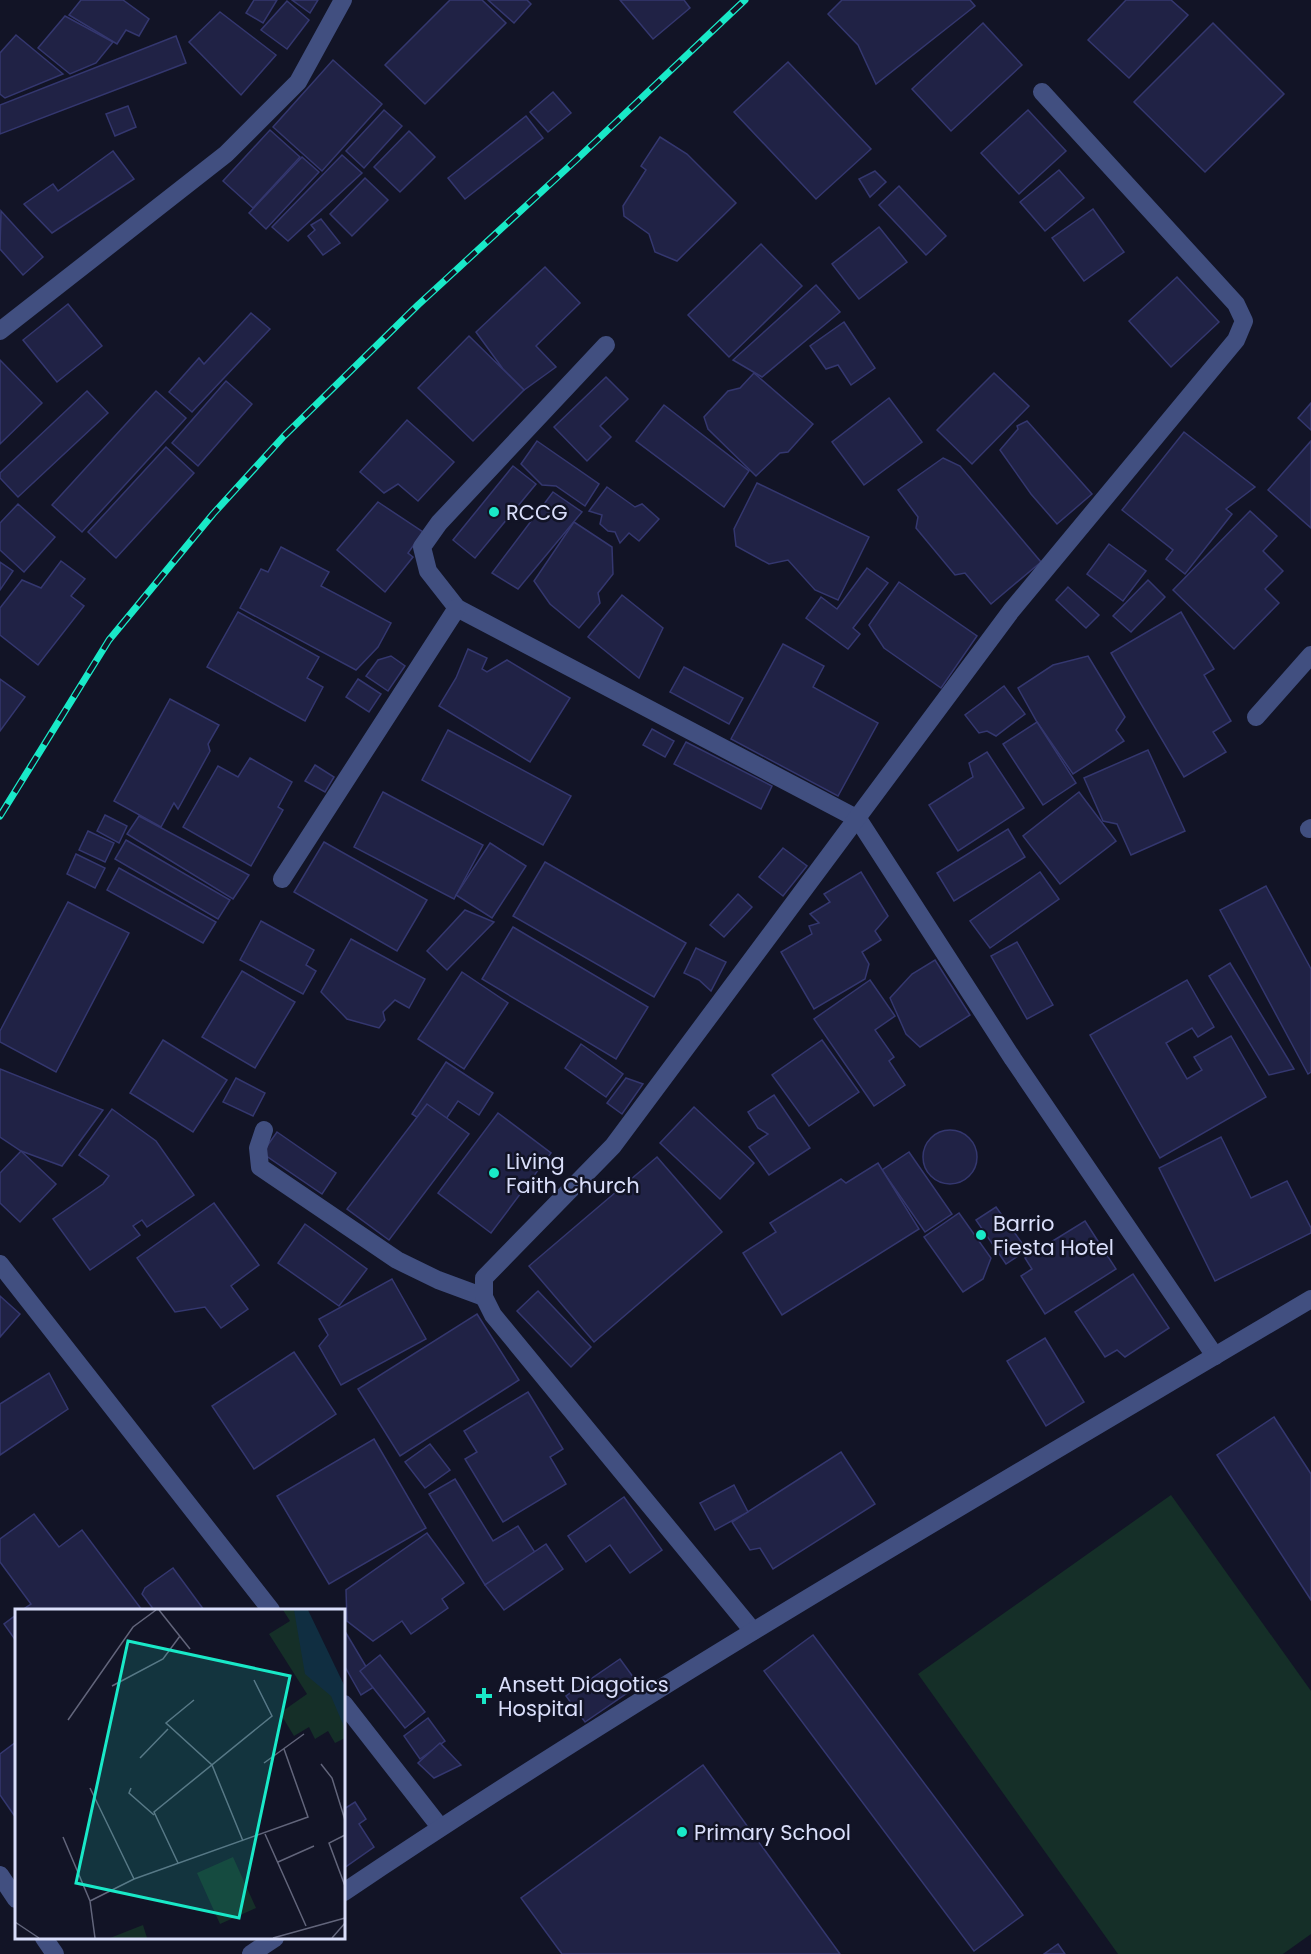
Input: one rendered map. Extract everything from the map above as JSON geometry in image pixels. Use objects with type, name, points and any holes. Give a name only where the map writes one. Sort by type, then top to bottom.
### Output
[{"type":"street","points":[[0,331],[226,154],[298,82],[343,0]]},
{"type":"street","points":[[753,1631],[494,1315],[484,1297],[484,1278],[613,1146],[1011,611],[1236,340],[1244,321],[1236,304],[1042,92]]},
{"type":"street","points":[[606,345],[510,444],[439,523],[422,547],[428,571],[457,608],[858,819],[1012,1059],[1215,1356]]},
{"type":"street","points":[[282,879],[457,608]]},
{"type":"street","points":[[1256,717],[1311,655]]},
{"type":"street","points":[[264,1130],[258,1148],[260,1167],[397,1260],[438,1280],[484,1297]]},
{"type":"street","points":[[0,1264],[269,1609]]},
{"type":"street","points":[[345,1891],[440,1827],[753,1631],[1311,1299]]},
{"type":"street","points":[[345,1705],[440,1827]]},
{"type":"street","points":[[0,1875],[15,1898]]},
{"type":"street","points":[[45,1939],[55,1954]]},
{"type":"street","points":[[250,1954],[273,1939]]},
{"type":"green space","points":[[1171,1495],[1311,1691],[1311,1934],[1283,1954],[1118,1954],[918,1674]]},
{"type":"building","points":[[81,0],[123,0],[149,19],[139,36],[126,30],[117,44],[69,15]]},
{"type":"building","points":[[254,0],[277,0],[263,23],[246,13]]},
{"type":"building","points":[[292,0],[318,0],[310,13]]},
{"type":"building","points":[[450,0],[482,0],[506,23],[425,104],[385,65]]},
{"type":"building","points":[[488,0],[527,0],[531,4],[514,23]]},
{"type":"building","points":[[620,0],[684,0],[690,8],[653,39]]},
{"type":"building","points":[[842,0],[970,0],[975,6],[876,84],[858,45],[828,14]]},
{"type":"building","points":[[1126,0],[1171,0],[1188,15],[1129,78],[1088,40]]},
{"type":"building","points":[[287,1],[309,20],[287,49],[261,30]]},
{"type":"building","points":[[220,12],[276,55],[241,95],[189,42]]},
{"type":"building","points":[[65,16],[113,42],[96,63],[70,74],[38,48]]},
{"type":"building","points":[[983,23],[1022,65],[951,131],[912,89]]},
{"type":"building","points":[[1213,23],[1284,94],[1205,172],[1134,102]]},
{"type":"building","points":[[16,35],[63,74],[5,98],[0,94],[0,53]]},
{"type":"building","points":[[176,36],[186,63],[0,134],[0,105]]},
{"type":"building","points":[[333,60],[382,104],[322,171],[273,127]]},
{"type":"building","points":[[788,62],[871,149],[816,199],[734,112]]},
{"type":"building","points":[[553,92],[571,113],[548,132],[530,112]]},
{"type":"building","points":[[128,106],[136,127],[115,136],[106,114]]},
{"type":"building","points":[[384,110],[402,126],[364,168],[346,151]]},
{"type":"building","points":[[1028,110],[1066,151],[1019,194],[981,153]]},
{"type":"building","points":[[526,116],[543,138],[465,199],[448,178]]},
{"type":"building","points":[[270,130],[300,157],[253,208],[223,181]]},
{"type":"building","points":[[409,131],[435,157],[400,192],[374,167]]},
{"type":"building","points":[[660,137],[687,154],[736,203],[677,261],[655,252],[649,234],[624,216],[623,206],[646,170],[641,166]]},
{"type":"building","points":[[113,151],[134,179],[52,233],[24,204],[53,184],[58,191]]},
{"type":"building","points":[[342,155],[362,173],[288,241],[272,227]]},
{"type":"building","points":[[302,157],[319,172],[266,229],[249,213]]},
{"type":"building","points":[[1059,170],[1084,198],[1045,231],[1020,202]]},
{"type":"building","points":[[875,171],[886,182],[870,197],[859,179]]},
{"type":"building","points":[[365,178],[388,200],[352,236],[330,214]]},
{"type":"building","points":[[899,186],[946,236],[926,255],[879,205]]},
{"type":"building","points":[[1093,209],[1124,252],[1084,281],[1052,238]]},
{"type":"building","points":[[1,211],[43,257],[23,275],[0,249]]},
{"type":"building","points":[[321,219],[340,243],[323,255],[308,236],[315,230],[311,225]]},
{"type":"building","points":[[879,227],[907,262],[859,299],[832,264]]},
{"type":"building","points":[[761,244],[802,286],[729,357],[688,315]]},
{"type":"building","points":[[545,267],[580,303],[536,346],[556,367],[524,390],[503,369],[476,332]]},
{"type":"building","points":[[1177,277],[1219,322],[1171,367],[1129,321]]},
{"type":"building","points":[[816,285],[840,312],[762,377],[733,360]]},
{"type":"building","points":[[68,304],[102,346],[57,382],[23,340]]},
{"type":"building","points":[[251,313],[270,329],[192,412],[169,392],[199,358],[204,364]]},
{"type":"building","points":[[844,322],[875,368],[851,385],[838,365],[826,369],[810,346]]},
{"type":"building","points":[[469,336],[524,390],[473,441],[418,388]]},
{"type":"building","points":[[0,360],[42,403],[0,444]]},
{"type":"building","points":[[754,373],[813,424],[788,452],[780,453],[756,476],[708,429],[704,417],[728,391],[740,388]]},
{"type":"building","points":[[994,373],[1029,406],[972,464],[937,430]]},
{"type":"building","points":[[606,377],[628,399],[600,426],[611,437],[587,461],[554,427]]},
{"type":"building","points":[[226,381],[252,404],[198,466],[172,443]]},
{"type":"building","points":[[87,391],[108,413],[18,497],[0,478],[0,473]]},
{"type":"building","points":[[156,391],[186,418],[82,532],[52,505]]},
{"type":"building","points":[[889,398],[922,442],[864,485],[832,442]]},
{"type":"building","points":[[1311,403],[1311,430],[1298,418]]},
{"type":"building","points":[[664,405],[749,471],[724,507],[636,441]]},
{"type":"building","points":[[407,420],[454,462],[418,501],[398,484],[384,493],[360,472]]},
{"type":"building","points":[[1027,421],[1092,494],[1057,524],[1031,494],[1000,450],[1018,429],[1017,426]]},
{"type":"building","points":[[1184,432],[1255,487],[1226,509],[1232,514],[1185,574],[1166,559],[1173,550],[1122,510]]},
{"type":"building","points":[[537,441],[599,484],[585,506],[556,486],[542,485],[521,464]]},
{"type":"building","points":[[1311,441],[1311,528],[1268,490]]},
{"type":"building","points":[[166,447],[194,473],[116,558],[88,532]]},
{"type":"building","points":[[943,458],[960,466],[1041,562],[991,604],[965,573],[955,575],[916,528],[918,517],[898,490]]},
{"type":"building","name":"RCCG","points":[[513,466],[536,484],[475,558],[453,540]]},
{"type":"building","points":[[757,483],[869,537],[838,600],[815,590],[788,560],[769,564],[736,546],[734,529]]},
{"type":"building","points":[[607,487],[635,507],[642,504],[659,519],[639,541],[629,533],[620,543],[615,532],[608,531],[600,524],[602,515],[589,511]]},
{"type":"building","points":[[553,492],[582,512],[518,589],[492,573]]},
{"type":"building","points":[[378,502],[423,532],[408,553],[413,557],[385,592],[337,550]]},
{"type":"building","points":[[18,504],[55,537],[24,572],[0,550],[0,523]]},
{"type":"building","points":[[1250,511],[1277,536],[1263,551],[1283,571],[1265,589],[1279,603],[1234,649],[1173,590]]},
{"type":"building","points":[[574,522],[612,547],[613,574],[598,593],[600,603],[579,628],[550,604],[534,581]]},
{"type":"building","points":[[1109,544],[1146,571],[1123,601],[1087,574]]},
{"type":"building","points":[[281,547],[329,572],[321,586],[391,623],[378,647],[356,670],[240,608],[261,569],[268,572]]},
{"type":"building","points":[[61,561],[85,579],[71,596],[84,606],[38,665],[0,635],[0,608],[22,580],[41,588]]},
{"type":"building","points":[[0,562],[13,571],[0,590]]},
{"type":"building","points":[[867,568],[888,583],[853,628],[860,634],[848,649],[806,618],[821,597],[837,609]]},
{"type":"building","points":[[1148,580],[1165,597],[1131,632],[1113,616]]},
{"type":"building","points":[[899,582],[977,636],[941,688],[884,648],[869,625]]},
{"type":"building","points":[[1068,587],[1099,615],[1086,628],[1056,600]]},
{"type":"building","points":[[622,595],[663,628],[639,678],[588,637]]},
{"type":"building","points":[[238,612],[319,657],[307,678],[323,687],[305,721],[207,667]]},
{"type":"building","points":[[1181,612],[1214,669],[1204,675],[1231,721],[1213,732],[1226,752],[1184,777],[1111,653]]},
{"type":"building","points":[[783,644],[824,666],[813,687],[878,723],[838,796],[731,739]]},
{"type":"building","points":[[468,649],[487,658],[482,669],[487,672],[507,660],[570,698],[530,762],[439,706],[456,678]]},
{"type":"building","points":[[391,656],[405,666],[388,691],[366,676],[378,660]]},
{"type":"building","points":[[1088,656],[1125,717],[1116,730],[1124,741],[1073,774],[1037,722],[1018,688],[1053,665]]},
{"type":"building","points":[[684,667],[743,698],[729,724],[670,692]]},
{"type":"building","points":[[0,679],[25,697],[0,731]]},
{"type":"building","points":[[358,679],[381,694],[369,712],[346,697]]},
{"type":"building","points":[[1004,686],[1025,714],[996,736],[987,731],[979,733],[965,715]]},
{"type":"building","points":[[170,699],[219,725],[208,744],[210,751],[178,809],[174,803],[161,827],[114,801]]},
{"type":"building","points":[[1037,722],[1076,783],[1043,805],[1003,744]]},
{"type":"building","points":[[652,729],[674,741],[665,757],[643,745]]},
{"type":"building","points":[[448,730],[571,796],[543,845],[422,780]]},
{"type":"building","points":[[686,742],[772,786],[761,809],[674,764]]},
{"type":"building","points":[[1148,750],[1185,831],[1131,855],[1117,824],[1103,821],[1084,778]]},
{"type":"building","points":[[987,752],[1024,808],[958,851],[929,805],[973,777],[969,763]]},
{"type":"building","points":[[250,758],[292,782],[278,807],[283,810],[251,866],[183,827],[218,766],[238,777]]},
{"type":"building","points":[[315,765],[334,777],[325,792],[305,781]]},
{"type":"building","points":[[383,792],[483,845],[454,899],[354,847]]},
{"type":"building","points":[[1079,792],[1116,841],[1060,884],[1023,836]]},
{"type":"building","points":[[105,815],[127,826],[119,843],[97,831]]},
{"type":"building","points":[[139,816],[249,875],[233,899],[127,834]]},
{"type":"building","points":[[1008,829],[1025,857],[954,901],[937,873]]},
{"type":"building","points":[[88,831],[114,843],[105,862],[79,850]]},
{"type":"building","points":[[126,840],[230,900],[218,919],[115,859]]},
{"type":"building","points":[[324,842],[427,900],[397,951],[294,892]]},
{"type":"building","points":[[490,843],[526,866],[492,918],[456,895]]},
{"type":"building","points":[[783,848],[807,866],[783,896],[759,877]]},
{"type":"building","points":[[76,854],[105,868],[95,888],[67,874]]},
{"type":"building","points":[[545,862],[686,943],[654,997],[513,916]]},
{"type":"building","points":[[119,868],[216,922],[203,943],[107,890]]},
{"type":"building","points":[[861,872],[888,916],[875,931],[881,940],[862,952],[869,964],[865,979],[814,1009],[781,952],[812,934],[809,926],[819,923],[810,914],[830,902],[824,894]]},
{"type":"building","points":[[1040,872],[1059,899],[990,948],[970,921]]},
{"type":"building","points":[[1266,886],[1311,969],[1311,1072],[1308,1074],[1220,910]]},
{"type":"building","points":[[738,894],[752,907],[724,937],[710,925]]},
{"type":"building","points":[[68,902],[129,933],[56,1072],[0,1042],[0,1031]]},
{"type":"building","points":[[465,910],[494,922],[447,970],[427,951]]},
{"type":"building","points":[[261,921],[314,950],[306,965],[316,971],[303,994],[240,960]]},
{"type":"building","points":[[513,927],[648,1007],[616,1059],[482,979]]},
{"type":"building","points":[[351,939],[425,979],[409,1008],[395,1000],[383,1012],[385,1020],[379,1028],[347,1019],[321,992]]},
{"type":"building","points":[[1017,942],[1053,1005],[1027,1019],[991,956]]},
{"type":"building","points":[[696,948],[726,962],[711,991],[699,980],[684,973]]},
{"type":"building","points":[[935,960],[970,1015],[920,1047],[906,1034],[890,998],[912,974]]},
{"type":"building","points":[[1230,963],[1294,1069],[1269,1075],[1209,976]]},
{"type":"building","points":[[242,971],[295,1002],[255,1068],[202,1037]]},
{"type":"building","points":[[462,972],[508,1003],[464,1069],[418,1039]]},
{"type":"building","points":[[870,980],[895,1016],[875,1030],[894,1057],[889,1061],[905,1085],[874,1106],[814,1019]]},
{"type":"building","points":[[1187,980],[1214,1027],[1198,1037],[1192,1028],[1166,1043],[1187,1079],[1202,1070],[1194,1057],[1231,1036],[1266,1097],[1160,1158],[1090,1035]]},
{"type":"building","points":[[163,1040],[227,1080],[193,1132],[130,1093]]},
{"type":"building","points":[[822,1040],[859,1092],[809,1126],[772,1075]]},
{"type":"building","points":[[581,1044],[623,1074],[606,1097],[565,1068]]},
{"type":"building","points":[[446,1062],[493,1093],[479,1115],[458,1101],[438,1131],[412,1114]]},
{"type":"building","points":[[0,1069],[103,1110],[62,1166],[21,1151],[0,1137]]},
{"type":"building","points":[[236,1078],[265,1093],[253,1116],[223,1102]]},
{"type":"building","points":[[626,1078],[643,1084],[622,1114],[607,1103]]},
{"type":"building","points":[[774,1095],[810,1148],[769,1175],[749,1147],[768,1134],[758,1128],[748,1112]]},
{"type":"building","points":[[427,1104],[469,1134],[389,1240],[347,1209]]},
{"type":"building","points":[[694,1107],[754,1163],[720,1199],[660,1143]]},
{"type":"building","points":[[112,1109],[156,1141],[194,1195],[147,1227],[142,1220],[133,1226],[140,1235],[90,1270],[53,1219],[103,1184],[109,1176],[79,1155]]},
{"type":"building","name":"Living Faith Church","points":[[498,1113],[551,1153],[491,1233],[438,1193]]},
{"type":"building","points":[[950,1130],[960,1132],[969,1138],[975,1147],[977,1157],[975,1167],[969,1176],[960,1182],[950,1184],[940,1182],[931,1176],[925,1167],[923,1157],[925,1147],[931,1138],[940,1132]]},
{"type":"building","points":[[277,1132],[336,1173],[322,1194],[262,1153]]},
{"type":"building","points":[[1221,1137],[1251,1198],[1287,1181],[1311,1228],[1311,1233],[1215,1281],[1159,1168]]},
{"type":"building","points":[[21,1151],[56,1184],[20,1222],[0,1203],[0,1173]]},
{"type":"building","points":[[909,1152],[952,1214],[925,1232],[882,1170]]},
{"type":"building","points":[[657,1157],[722,1232],[594,1342],[529,1266]]},
{"type":"building","points":[[878,1163],[919,1229],[782,1315],[743,1253],[776,1232],[770,1223],[841,1179],[846,1183]]},
{"type":"building","points":[[214,1203],[259,1265],[231,1286],[248,1309],[221,1328],[205,1307],[175,1312],[137,1258]]},
{"type":"building","points":[[996,1207],[1027,1250],[1006,1264],[976,1220]]},
{"type":"building","points":[[959,1213],[991,1258],[983,1279],[963,1292],[924,1237]]},
{"type":"building","points":[[1085,1221],[1116,1269],[1045,1314],[1021,1276],[1032,1269],[1025,1258]]},
{"type":"building","points":[[305,1224],[367,1269],[339,1306],[278,1263]]},
{"type":"building","points":[[1133,1274],[1169,1328],[1125,1357],[1117,1350],[1105,1357],[1075,1312]]},
{"type":"building","points":[[392,1279],[426,1339],[341,1385],[319,1346],[328,1335],[319,1319]]},
{"type":"building","points":[[538,1291],[591,1347],[571,1367],[517,1311]]},
{"type":"building","points":[[0,1296],[20,1314],[0,1337]]},
{"type":"building","points":[[477,1314],[519,1380],[400,1456],[358,1389]]},
{"type":"building","points":[[1045,1338],[1084,1402],[1046,1426],[1007,1361]]},
{"type":"building","points":[[294,1352],[336,1414],[254,1469],[212,1406]]},
{"type":"building","points":[[49,1373],[68,1409],[0,1455],[0,1404]]},
{"type":"building","points":[[528,1392],[563,1449],[550,1457],[566,1484],[503,1522],[465,1459],[477,1452],[464,1431]]},
{"type":"building","points":[[1274,1417],[1311,1474],[1311,1600],[1217,1455]]},
{"type":"building","points":[[374,1439],[426,1528],[329,1584],[277,1496]]},
{"type":"building","points":[[430,1444],[450,1470],[425,1488],[405,1462]]},
{"type":"building","points":[[841,1452],[875,1504],[773,1569],[760,1548],[750,1550],[732,1522]]},
{"type":"building","points":[[455,1479],[493,1541],[518,1526],[536,1554],[485,1585],[429,1494]]},
{"type":"building","points":[[734,1485],[748,1512],[715,1530],[700,1503]]},
{"type":"building","points":[[624,1497],[662,1550],[630,1573],[610,1545],[586,1562],[568,1536]]},
{"type":"building","points":[[34,1514],[59,1547],[82,1530],[141,1609],[24,1609],[31,1604],[0,1562],[0,1539]]},
{"type":"building","points":[[427,1533],[464,1583],[442,1599],[448,1608],[411,1634],[402,1621],[373,1641],[347,1621],[346,1590]]},
{"type":"building","points":[[546,1544],[563,1569],[504,1610],[485,1585]]},
{"type":"building","points":[[173,1568],[203,1609],[153,1609],[142,1594],[145,1588]]},
{"type":"building","points":[[15,1616],[15,1640],[4,1624]]},
{"type":"building","points":[[345,1634],[377,1685],[361,1695],[345,1667]]},
{"type":"building","points":[[813,1635],[1023,1915],[974,1951],[764,1671]]},
{"type":"building","points":[[380,1655],[425,1712],[405,1728],[360,1671]]},
{"type":"building","points":[[620,1659],[639,1685],[585,1722],[566,1696]]},
{"type":"building","points":[[428,1718],[445,1741],[420,1759],[404,1736]]},
{"type":"building","points":[[15,1743],[15,1817],[0,1795],[0,1754]]},
{"type":"building","points":[[440,1743],[461,1765],[434,1778],[418,1763]]},
{"type":"building","name":"Primary School","points":[[703,1765],[840,1954],[562,1954],[521,1898]]},
{"type":"building","points":[[355,1802],[366,1819],[359,1824],[374,1847],[345,1867],[345,1808]]},
{"type":"building","points":[[1058,1944],[1065,1954],[1044,1954]]},
{"type":"railway","points":[[0,816],[109,640],[213,514],[284,436],[418,305],[745,0]]},
{"type":"place","name":"RCCG","points":[[494,512]]},
{"type":"place","name":"Living Faith Church","points":[[494,1173]]},
{"type":"place","name":"Barrio Fiesta Hotel","points":[[981,1235]]},
{"type":"place","name":"Ansett Diagotics Hospital","points":[[484,1696]]},
{"type":"place","name":"Primary School","points":[[682,1832]]}]
